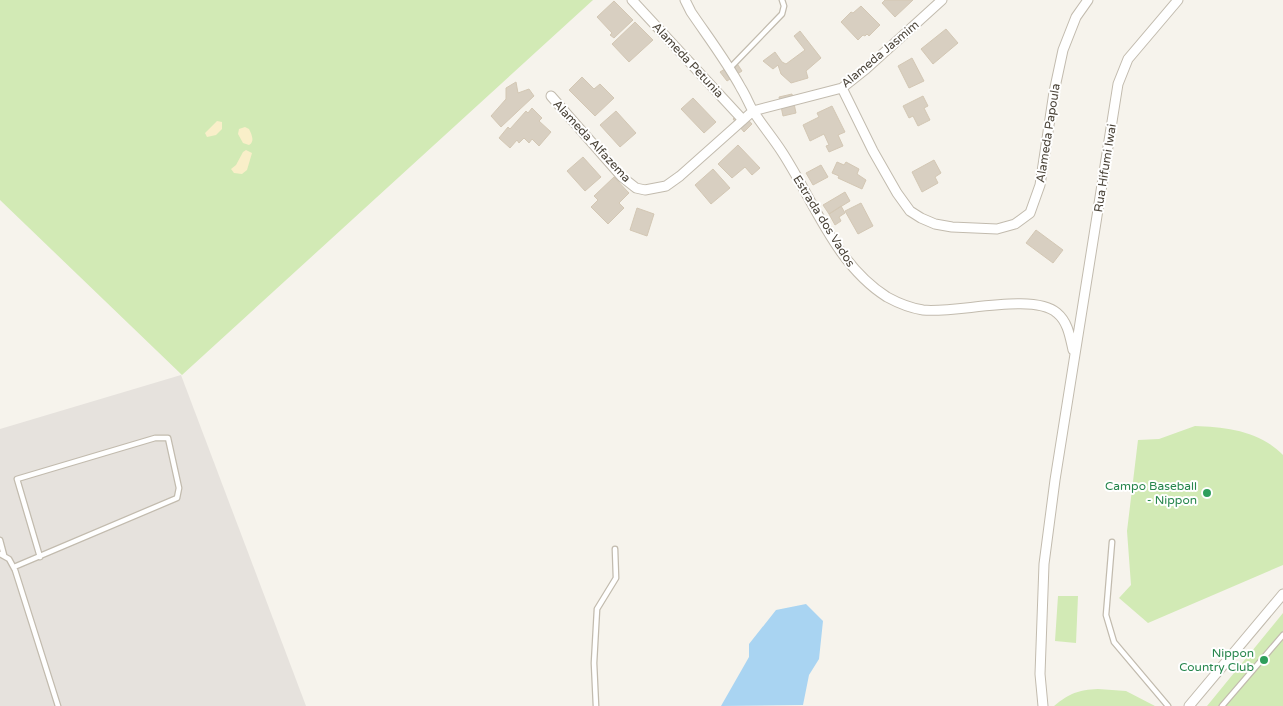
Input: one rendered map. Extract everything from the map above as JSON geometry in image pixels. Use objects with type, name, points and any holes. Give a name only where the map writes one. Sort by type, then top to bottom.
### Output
[{"type":"street","name":"Alameda Petunia","points":[[632,0],[743,120]]},
{"type":"street","name":"Estrada dos Vados","points":[[685,0],[691,12],[730,69],[753,111],[782,152],[839,248],[851,266],[875,289],[906,306],[923,310],[945,310],[1004,304],[1042,306],[1056,311],[1064,321],[1069,332],[1074,355]]},
{"type":"street","name":"Alameda Jasmim","points":[[753,111],[842,88],[866,69],[942,0]]},
{"type":"street","name":"Alameda Papoula","points":[[842,88],[873,151],[910,211],[935,224],[952,227],[997,229],[1015,224],[1030,213],[1040,185],[1054,92],[1063,50],[1076,17],[1088,0]]},
{"type":"street","name":"Rua Hifumi Iwai","points":[[1043,706],[1040,674],[1044,564],[1074,355],[1118,84],[1128,59],[1178,0]]},
{"type":"street","name":"Alameda Alfazema","points":[[551,96],[622,177],[636,188],[644,190],[666,186],[680,176],[753,111]]},
{"type":"street","points":[[1189,706],[1283,594]]},
{"type":"lane","points":[[730,69],[782,14],[784,6],[782,0]]},
{"type":"lane","points":[[14,567],[40,558],[177,498],[179,488],[168,438],[154,438],[17,479],[40,558]]},
{"type":"lane","points":[[0,540],[2,555],[9,559],[14,567],[58,706]]},
{"type":"lane","points":[[1112,542],[1106,615],[1114,642],[1168,706]]},
{"type":"lane","points":[[596,706],[594,663],[596,609],[616,578],[615,549]]},
{"type":"lane","points":[[1222,706],[1283,635]]},
{"type":"shaded area","points":[[181,375],[306,706],[0,706],[0,429]]},
{"type":"green space","points":[[0,0],[593,0],[182,375],[0,200]]},
{"type":"green space","name":"Campo Baseball - Nippon","points":[[1195,426],[1242,432],[1264,440],[1283,455],[1283,565],[1148,623],[1119,598],[1131,585],[1127,531],[1138,440],[1159,439]]},
{"type":"green space","points":[[1058,596],[1078,596],[1076,643],[1055,641]]},
{"type":"green space","name":"Nippon Country Club","points":[[1283,613],[1283,706],[1207,706]]},
{"type":"green space","points":[[1098,689],[1126,691],[1155,706],[1054,706],[1074,693]]},
{"type":"sand","points":[[217,121],[222,122],[222,129],[216,135],[207,137],[205,133]]},
{"type":"sand","points":[[245,127],[249,129],[252,136],[252,142],[249,145],[243,143],[238,134],[239,129]]},
{"type":"sand","points":[[246,150],[252,153],[247,170],[242,174],[234,173],[231,169]]},
{"type":"water","points":[[806,604],[823,621],[819,659],[809,675],[803,705],[721,706],[749,657],[749,644],[776,610]]},
{"type":"building","points":[[885,0],[913,0],[895,17],[882,3]]},
{"type":"building","points":[[614,1],[633,20],[614,38],[610,35],[612,33],[597,17]]},
{"type":"building","points":[[861,6],[880,25],[869,36],[867,34],[863,35],[858,40],[841,22],[851,12],[853,13]]},
{"type":"building","points":[[635,22],[653,40],[629,62],[612,44]]},
{"type":"building","points":[[946,29],[958,43],[933,64],[921,49]]},
{"type":"building","points":[[800,31],[821,58],[806,71],[808,78],[791,83],[781,74],[778,65],[773,69],[763,61],[775,52],[782,62],[786,64],[805,50],[794,36]]},
{"type":"building","points":[[912,58],[924,81],[909,88],[898,66]]},
{"type":"building","points":[[736,62],[742,71],[727,81],[720,72]]},
{"type":"building","points":[[582,77],[594,89],[600,84],[614,98],[595,116],[569,90]]},
{"type":"building","points":[[516,82],[518,93],[529,89],[534,96],[501,127],[491,116],[506,99],[506,88]]},
{"type":"building","points":[[792,94],[796,113],[783,116],[779,97]]},
{"type":"building","points":[[923,96],[928,106],[924,108],[930,120],[918,126],[913,116],[909,118],[903,106]]},
{"type":"building","points":[[693,98],[716,122],[704,133],[681,109]]},
{"type":"building","points":[[832,106],[845,132],[838,135],[843,146],[829,152],[826,146],[829,145],[824,134],[810,141],[803,125],[819,117],[817,113]]},
{"type":"building","points":[[532,108],[542,118],[539,121],[551,132],[539,146],[532,139],[529,143],[524,138],[519,143],[517,140],[510,148],[499,138],[508,127],[510,129],[526,111],[528,113]]},
{"type":"building","points":[[616,111],[636,133],[620,147],[600,125]]},
{"type":"building","points":[[741,112],[752,124],[744,132],[733,119]]},
{"type":"building","points":[[738,145],[760,168],[752,175],[745,167],[732,178],[718,164]]},
{"type":"building","points":[[583,157],[601,177],[585,191],[567,171]]},
{"type":"building","points":[[934,160],[941,173],[935,177],[938,183],[922,192],[912,172]]},
{"type":"building","points":[[837,162],[844,165],[846,162],[859,169],[857,174],[866,180],[862,189],[838,178],[839,176],[832,173]]},
{"type":"building","points":[[821,165],[828,177],[813,185],[806,173]]},
{"type":"building","points":[[713,169],[730,188],[711,204],[695,185]]},
{"type":"building","points":[[614,177],[629,193],[619,203],[624,208],[608,224],[591,207],[598,200],[594,196]]},
{"type":"building","points":[[845,192],[850,201],[829,214],[823,205]]},
{"type":"building","points":[[861,203],[873,226],[858,234],[845,211]]},
{"type":"building","points":[[841,206],[845,213],[839,217],[841,221],[835,225],[829,214]]},
{"type":"building","points":[[637,208],[654,214],[647,236],[630,230]]},
{"type":"building","points":[[1036,230],[1063,250],[1053,263],[1026,243]]},
{"type":"place","name":"Campo Baseball - Nippon","points":[[1207,493]]},
{"type":"place","name":"Nippon Country Club","points":[[1264,660]]}]
